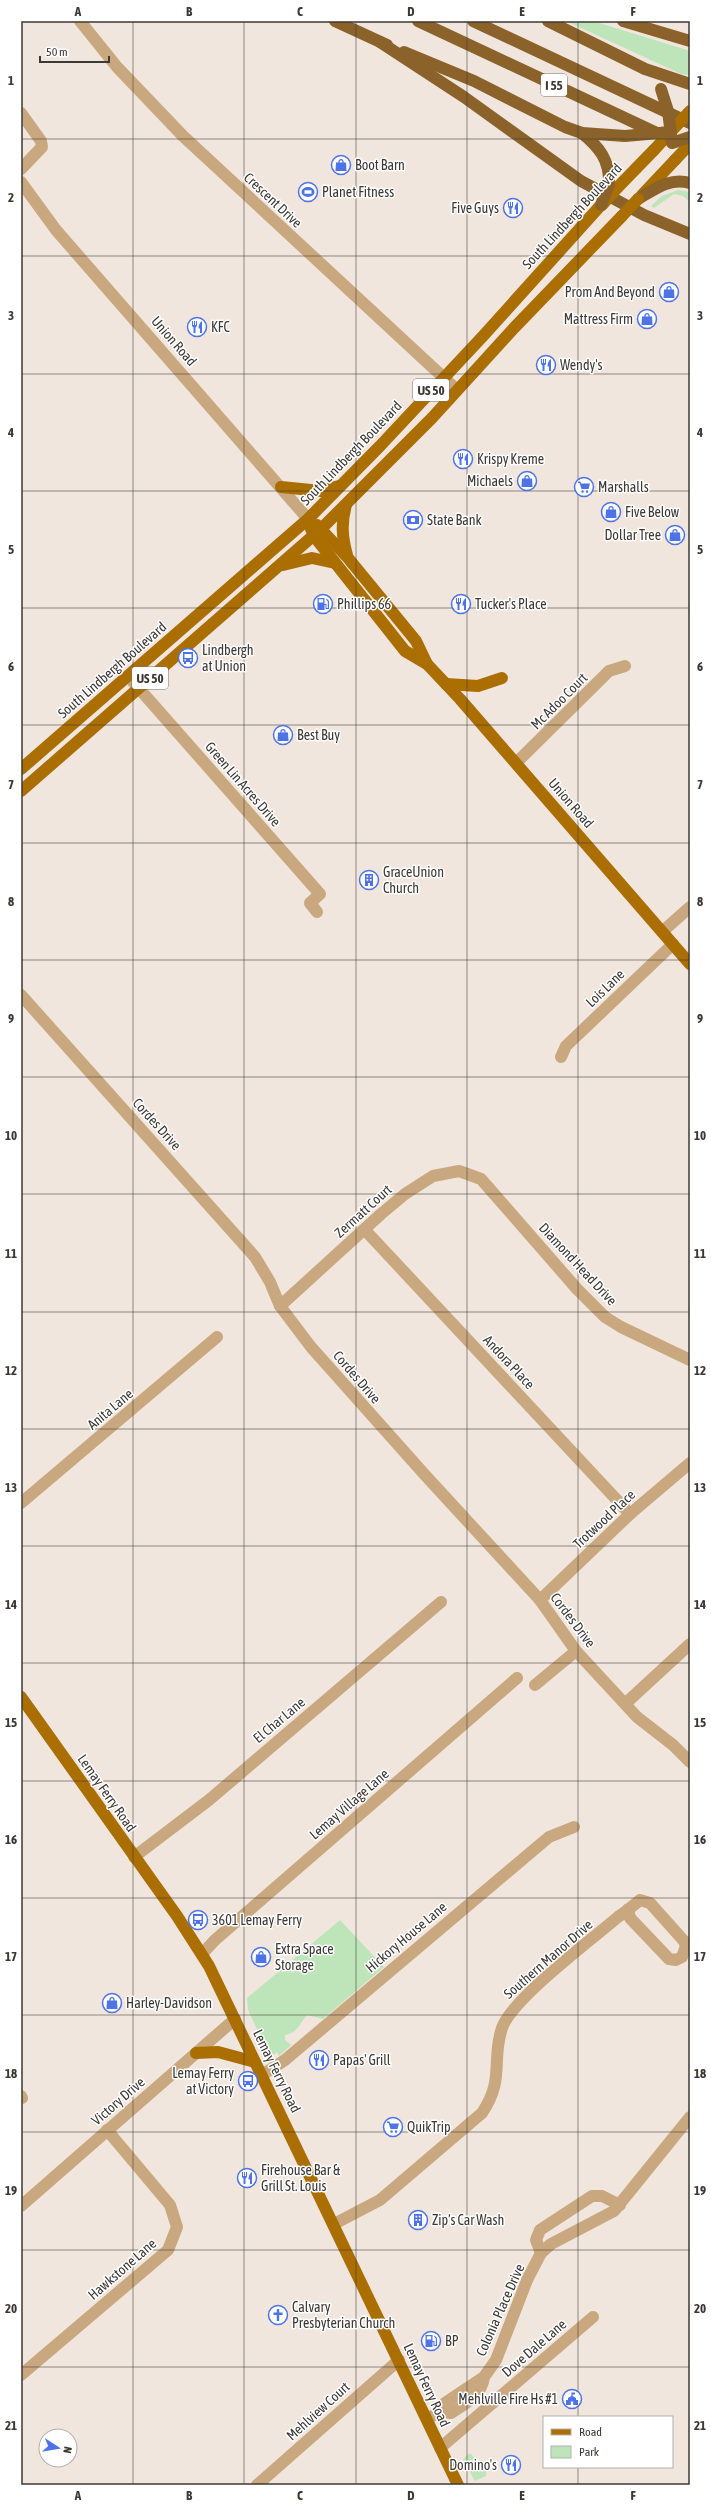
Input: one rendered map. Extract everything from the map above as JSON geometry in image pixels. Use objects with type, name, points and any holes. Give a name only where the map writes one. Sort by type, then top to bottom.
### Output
[{"type":"highway","points":[[335,21],[380,42],[444,67],[542,116],[582,133],[625,136],[690,137]]},
{"type":"highway","name":"I 55","points":[[418,21],[690,149]]},
{"type":"highway","name":"I 55","points":[[473,21],[690,124]]},
{"type":"highway","points":[[548,21],[645,69],[690,84]]},
{"type":"highway","points":[[622,21],[690,41]]},
{"type":"highway","points":[[380,42],[464,97],[581,181],[644,216],[690,234]]},
{"type":"highway","points":[[645,69],[661,89],[667,106],[675,160]]},
{"type":"highway","points":[[671,137],[690,124]]},
{"type":"highway","points":[[582,133],[603,152],[608,167],[613,186],[601,205]]},
{"type":"highway","points":[[638,199],[665,184],[678,181],[690,183]]},
{"type":"main road","name":"South Lindbergh Boulevard","points":[[613,186],[671,137],[690,111]]},
{"type":"main road","name":"US 50","points":[[21,791],[280,566],[346,505],[690,144]]},
{"type":"main road","name":"South Lindbergh Boulevard","points":[[21,769],[308,519],[442,378],[601,205]]},
{"type":"main road","points":[[281,487],[321,490],[341,485]]},
{"type":"main road","points":[[346,505],[342,521],[342,536],[348,558]]},
{"type":"main road","name":"Union Road","points":[[308,519],[318,532],[336,563],[404,651],[427,664],[446,684],[690,964]]},
{"type":"main road","name":"Union Road","points":[[318,532],[348,558],[416,641],[427,664]]},
{"type":"main road","points":[[280,566],[312,558],[336,563]]},
{"type":"main road","points":[[446,684],[478,686],[502,678]]},
{"type":"main road","name":"Lemay Ferry Road","points":[[21,1697],[202,1954],[334,2224],[458,2485]]},
{"type":"main road","points":[[196,2053],[218,2052],[255,2062]]},
{"type":"street","name":"Crescent Drive","points":[[80,21],[117,67],[183,136],[442,378],[457,390]]},
{"type":"street","points":[[21,113],[41,141],[42,147],[21,169]]},
{"type":"street","name":"Union Road","points":[[21,182],[56,230],[308,519]]},
{"type":"street","name":"Mc Adoo Court","points":[[516,763],[610,671],[625,666]]},
{"type":"street","name":"Green Lin Acres Drive","points":[[128,676],[320,894],[310,903],[317,912]]},
{"type":"street","points":[[663,932],[690,907]]},
{"type":"street","name":"Lois Lane","points":[[561,1057],[566,1046],[673,944]]},
{"type":"street","name":"Cordes Drive","points":[[21,995],[255,1257],[270,1282],[280,1306],[311,1347],[424,1476],[540,1600],[576,1651],[626,1703],[637,1717],[673,1745],[690,1762]]},
{"type":"street","name":"Zermatt Court","points":[[280,1306],[405,1194],[433,1176],[459,1171],[481,1179]]},
{"type":"street","name":"Diamond Head Drive","points":[[481,1179],[577,1289],[605,1317],[621,1327],[690,1360]]},
{"type":"street","name":"Andora Place","points":[[365,1230],[630,1514]]},
{"type":"street","name":"Anita Lane","points":[[21,1503],[217,1338]]},
{"type":"street","name":"Trotwood Place","points":[[540,1600],[630,1514],[690,1463]]},
{"type":"street","name":"El Char Lane","points":[[134,1857],[209,1800],[441,1602]]},
{"type":"street","points":[[626,1703],[690,1644]]},
{"type":"street","points":[[535,1685],[576,1651]]},
{"type":"street","name":"Lemay Village Lane","points":[[202,1954],[517,1678]]},
{"type":"street","name":"Hickory House Lane","points":[[262,2075],[285,2060],[549,1837],[574,1828]]},
{"type":"street","name":"Southern Manor Drive","points":[[334,2224],[380,2200],[482,2113],[491,2099],[496,2086],[500,2039],[507,2018],[514,2007],[628,1909],[640,1900],[650,1903],[684,1941],[686,1946],[682,1957],[676,1960],[669,1959],[630,1918],[628,1909]]},
{"type":"street","name":"Victory Drive","points":[[21,2206],[235,2019]]},
{"type":"street","name":"Colonia Place Drive","points":[[426,2419],[440,2411],[451,2413],[467,2402],[480,2390],[484,2377],[496,2360],[527,2280],[542,2254],[551,2244],[614,2212],[690,2117]]},
{"type":"street","name":"Hawkstone Lane","points":[[21,2375],[168,2250],[177,2227],[170,2205],[107,2130]]},
{"type":"street","name":"Colonia Place Drive","points":[[542,2254],[536,2240],[540,2230],[592,2196],[602,2196],[620,2205]]},
{"type":"street","name":"Dove Dale Lane","points":[[440,2448],[593,2317]]},
{"type":"street","name":"Mehlview Court","points":[[257,2485],[399,2360]]},
{"type":"green space","points":[[566,21],[593,21],[690,51],[690,75],[681,74]]},
{"type":"green space","points":[[678,190],[690,192],[690,202],[683,196],[674,194],[654,208],[651,206],[662,196]]},
{"type":"green space","points":[[340,1920],[384,1967],[323,2019],[307,2015],[296,2030],[285,2035],[285,2040],[291,2045],[279,2056],[277,2052],[270,2058],[248,2010],[247,1998]]},
{"type":"green space","points":[[470,2453],[486,2471],[486,2476],[475,2481],[477,2485],[463,2459]]},
{"type":"place","name":"Boot Barn","points":[[341,165]]},
{"type":"place","name":"Planet Fitness","points":[[308,192]]},
{"type":"place","name":"Five Guys","points":[[513,208]]},
{"type":"place","name":"Prom And Beyond","points":[[669,292]]},
{"type":"place","name":"Mattress Firm","points":[[647,319]]},
{"type":"place","name":"KFC","points":[[197,327]]},
{"type":"place","name":"Wendy's","points":[[546,365]]},
{"type":"place","name":"Krispy Kreme","points":[[463,459]]},
{"type":"place","name":"Michaels","points":[[527,481]]},
{"type":"place","name":"Marshalls","points":[[584,487]]},
{"type":"place","name":"Five Below","points":[[611,512]]},
{"type":"place","name":"State Bank","points":[[413,520]]},
{"type":"place","name":"Dollar Tree","points":[[675,535]]},
{"type":"place","name":"Phillips 66","points":[[323,604]]},
{"type":"place","name":"Tucker's Place","points":[[461,604]]},
{"type":"place","name":"Lindbergh at Union","points":[[188,658]]},
{"type":"place","name":"Best Buy","points":[[283,735]]},
{"type":"place","name":"GraceUnion Church","points":[[369,880]]},
{"type":"place","name":"3601 Lemay Ferry","points":[[198,1920]]},
{"type":"place","name":"Extra Space Storage","points":[[261,1957]]},
{"type":"place","name":"Harley-Davidson","points":[[112,2003]]},
{"type":"place","name":"Papas' Grill","points":[[319,2060]]},
{"type":"place","name":"Lemay Ferry at Victory","points":[[248,2081]]},
{"type":"place","name":"QuikTrip","points":[[393,2127]]},
{"type":"place","name":"Firehouse Bar & Grill St. Louis","points":[[247,2178]]},
{"type":"place","name":"Zip’s Car Wash","points":[[418,2220]]},
{"type":"place","name":"Calvary Presbyterian Church","points":[[278,2315]]},
{"type":"place","name":"BP","points":[[431,2341]]},
{"type":"place","name":"Mehlville Fire Hs #1","points":[[572,2399]]},
{"type":"place","name":"Domino's","points":[[511,2465]]}]
